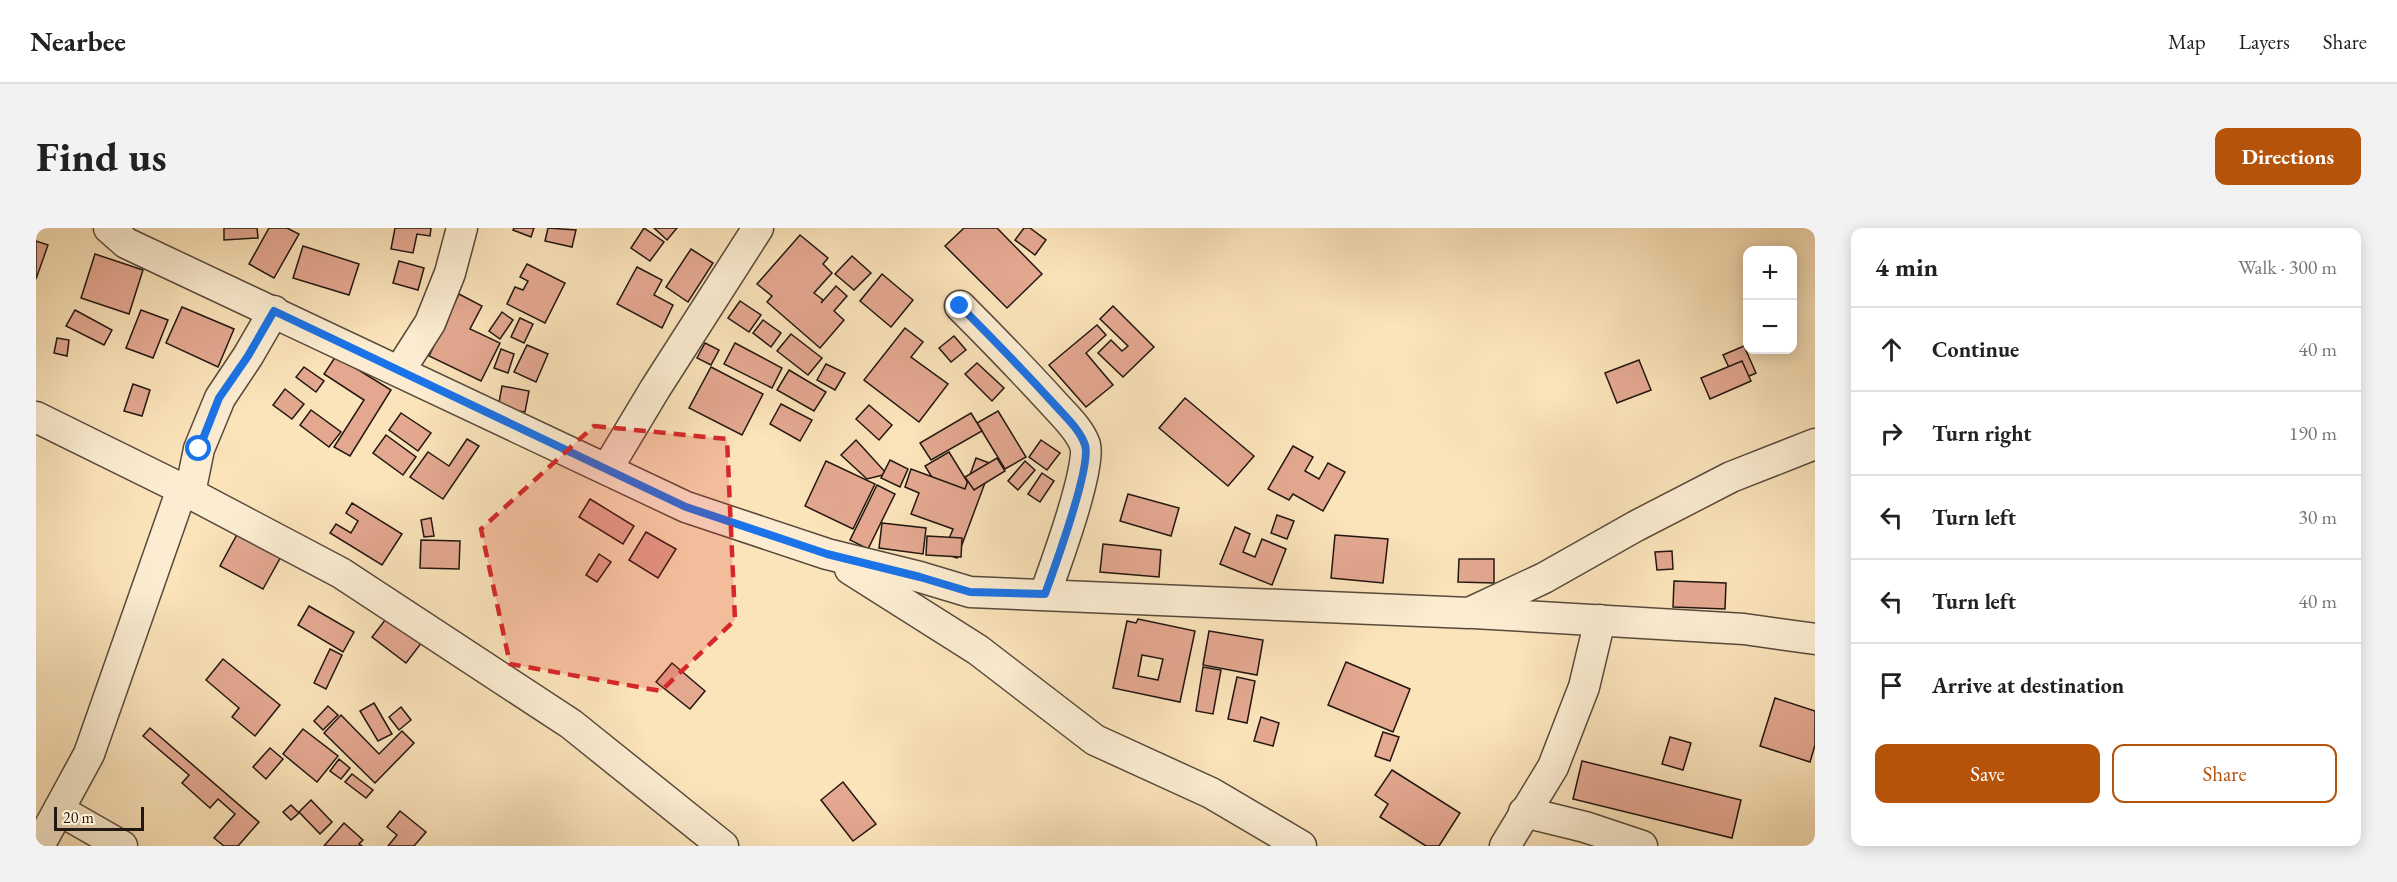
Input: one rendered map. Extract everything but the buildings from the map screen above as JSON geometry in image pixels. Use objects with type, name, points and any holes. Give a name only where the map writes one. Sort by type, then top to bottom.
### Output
[{"type":"street","points":[[109,228],[126,243],[400,370],[686,507],[827,554],[970,592],[1600,620],[1744,629],[1815,639]]},
{"type":"street","points":[[400,370],[430,323],[450,273],[462,228]]},
{"type":"street","points":[[607,469],[655,389],[758,228]]},
{"type":"street","points":[[960,306],[1043,391],[1071,422],[1086,445],[1086,460],[1064,542],[1045,594]]},
{"type":"street","points":[[39,846],[88,754],[219,398],[248,356],[274,311]]},
{"type":"street","points":[[36,417],[186,491],[341,573],[571,724],[723,846]]},
{"type":"street","points":[[1469,613],[1544,578],[1636,526],[1731,477],[1815,444]]},
{"type":"street","points":[[827,554],[978,650],[1095,740],[1211,793],[1301,846]]},
{"type":"street","points":[[1505,846],[1553,767],[1584,687],[1600,620]]},
{"type":"street","points":[[59,810],[122,846]]},
{"type":"street","points":[[1524,812],[1642,846]]},
{"type":"highlighted area","points":[[594,426],[727,439],[735,620],[661,691],[510,664],[481,529]]},
{"type":"route","points":[[199,449],[219,398],[248,356],[274,311],[686,507],[827,554],[970,592],[1045,594],[1064,542],[1086,460],[1086,445],[1071,422],[960,306]]}]
